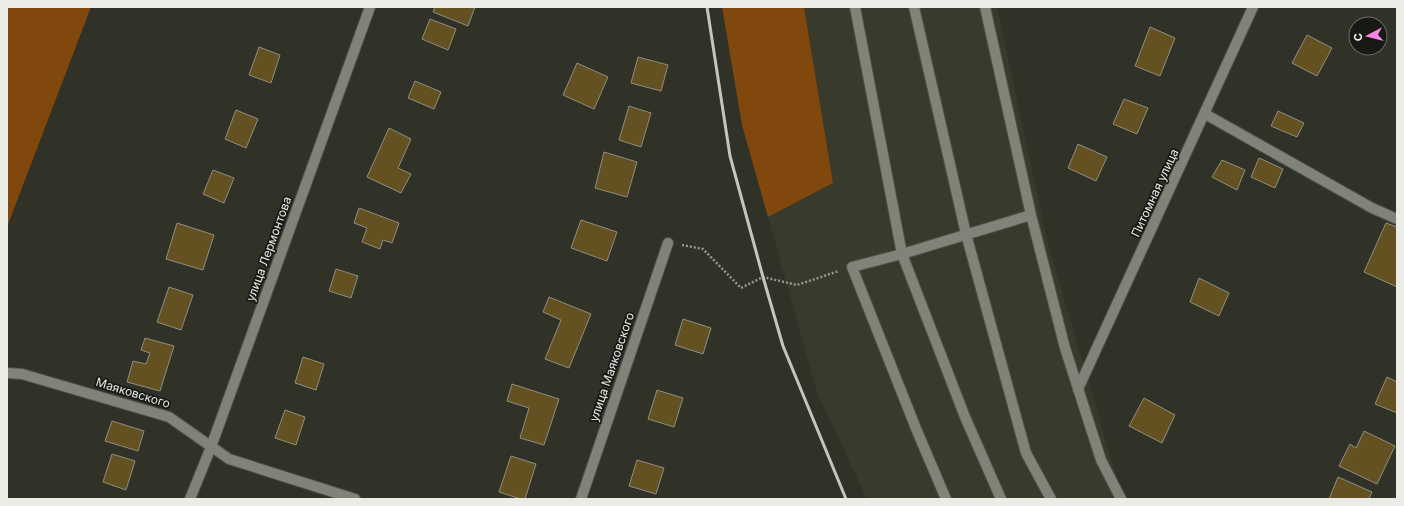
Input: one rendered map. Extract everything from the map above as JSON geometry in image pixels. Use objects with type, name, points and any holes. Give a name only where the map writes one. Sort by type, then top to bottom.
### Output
[{"type":"street","name":"улица Лермонтова","points":[[190,499],[211,447],[370,7]]},
{"type":"street","points":[[855,7],[902,254],[965,417],[1001,499]]},
{"type":"street","points":[[914,7],[966,234],[1026,453],[1051,499]]},
{"type":"street","points":[[985,7],[1031,215],[1065,348],[1102,460],[1121,499]]},
{"type":"street","name":"Питомная улица","points":[[1078,389],[1253,7]]},
{"type":"street","points":[[1205,114],[1372,208],[1397,219]]},
{"type":"street","points":[[946,499],[916,431],[852,267],[902,254],[1031,215]]},
{"type":"street","name":"улица Маяковского","points":[[581,499],[668,243]]},
{"type":"street","name":"Маяковского","points":[[7,373],[22,374],[169,417],[228,459],[355,499]]},
{"type":"path","points":[[668,243],[703,249],[740,288],[763,277],[796,285],[852,267]]},
{"type":"shaded area","points":[[7,7],[91,7],[7,227]]},
{"type":"shaded area","points":[[722,7],[804,7],[833,183],[768,217],[742,125]]},
{"type":"shaded area","points":[[804,7],[997,7],[1048,244],[1117,479],[1128,499],[867,499],[817,392],[768,217],[833,183]]},
{"type":"building","points":[[435,7],[475,7],[468,26],[433,12]]},
{"type":"building","points":[[430,19],[456,29],[448,50],[422,39]]},
{"type":"building","points":[[1150,27],[1175,38],[1160,76],[1135,66]]},
{"type":"building","points":[[1307,35],[1332,48],[1317,76],[1292,63]]},
{"type":"building","points":[[259,47],[280,55],[271,83],[249,75]]},
{"type":"building","points":[[638,57],[668,65],[661,91],[631,83]]},
{"type":"building","points":[[577,63],[608,77],[594,109],[563,95]]},
{"type":"building","points":[[415,81],[441,92],[434,109],[408,98]]},
{"type":"building","points":[[1124,99],[1148,108],[1137,134],[1113,124]]},
{"type":"building","points":[[629,106],[651,113],[641,147],[619,140]]},
{"type":"building","points":[[236,110],[258,119],[246,148],[225,139]]},
{"type":"building","points":[[1278,111],[1304,123],[1297,137],[1271,126]]},
{"type":"building","points":[[389,128],[411,139],[398,168],[411,174],[401,193],[367,177]]},
{"type":"building","points":[[1078,144],[1107,157],[1096,181],[1068,168]]},
{"type":"building","points":[[604,152],[637,162],[627,197],[595,188]]},
{"type":"building","points":[[1259,158],[1283,169],[1275,188],[1251,177]]},
{"type":"building","points":[[1222,160],[1245,170],[1237,190],[1212,177]]},
{"type":"building","points":[[213,170],[234,178],[224,203],[203,194]]},
{"type":"building","points":[[359,208],[399,223],[392,243],[383,240],[380,249],[362,242],[367,228],[354,223]]},
{"type":"building","points":[[581,220],[617,232],[607,261],[571,248]]},
{"type":"building","points":[[177,223],[214,235],[203,270],[166,259]]},
{"type":"building","points":[[1386,223],[1397,227],[1397,287],[1364,272]]},
{"type":"building","points":[[336,269],[358,276],[351,298],[329,291]]},
{"type":"building","points":[[1199,278],[1229,293],[1219,316],[1190,302]]},
{"type":"building","points":[[169,287],[193,295],[181,330],[157,322]]},
{"type":"building","points":[[549,297],[591,314],[569,368],[545,359],[561,320],[543,312]]},
{"type":"building","points":[[683,319],[711,328],[703,354],[675,345]]},
{"type":"building","points":[[145,338],[174,346],[160,391],[127,382],[133,361],[146,364],[150,353],[141,350]]},
{"type":"building","points":[[303,357],[324,364],[316,390],[295,383]]},
{"type":"building","points":[[1387,377],[1397,382],[1397,413],[1375,404]]},
{"type":"building","points":[[512,384],[559,399],[544,445],[520,438],[529,408],[507,401]]},
{"type":"building","points":[[657,390],[683,398],[674,427],[648,419]]},
{"type":"building","points":[[1144,398],[1175,415],[1162,443],[1129,426]]},
{"type":"building","points":[[285,410],[305,417],[296,445],[275,438]]},
{"type":"building","points":[[112,421],[144,431],[138,451],[105,441]]},
{"type":"building","points":[[1364,431],[1395,446],[1377,484],[1339,466],[1350,444],[1356,448]]},
{"type":"building","points":[[112,454],[135,461],[126,490],[103,482]]},
{"type":"building","points":[[511,456],[536,464],[525,499],[499,492]]},
{"type":"building","points":[[637,460],[664,468],[656,494],[629,486]]},
{"type":"building","points":[[1338,477],[1372,492],[1369,499],[1329,499]]},
{"type":"railway","points":[[707,7],[730,156],[763,277],[783,346],[846,499]]}]
